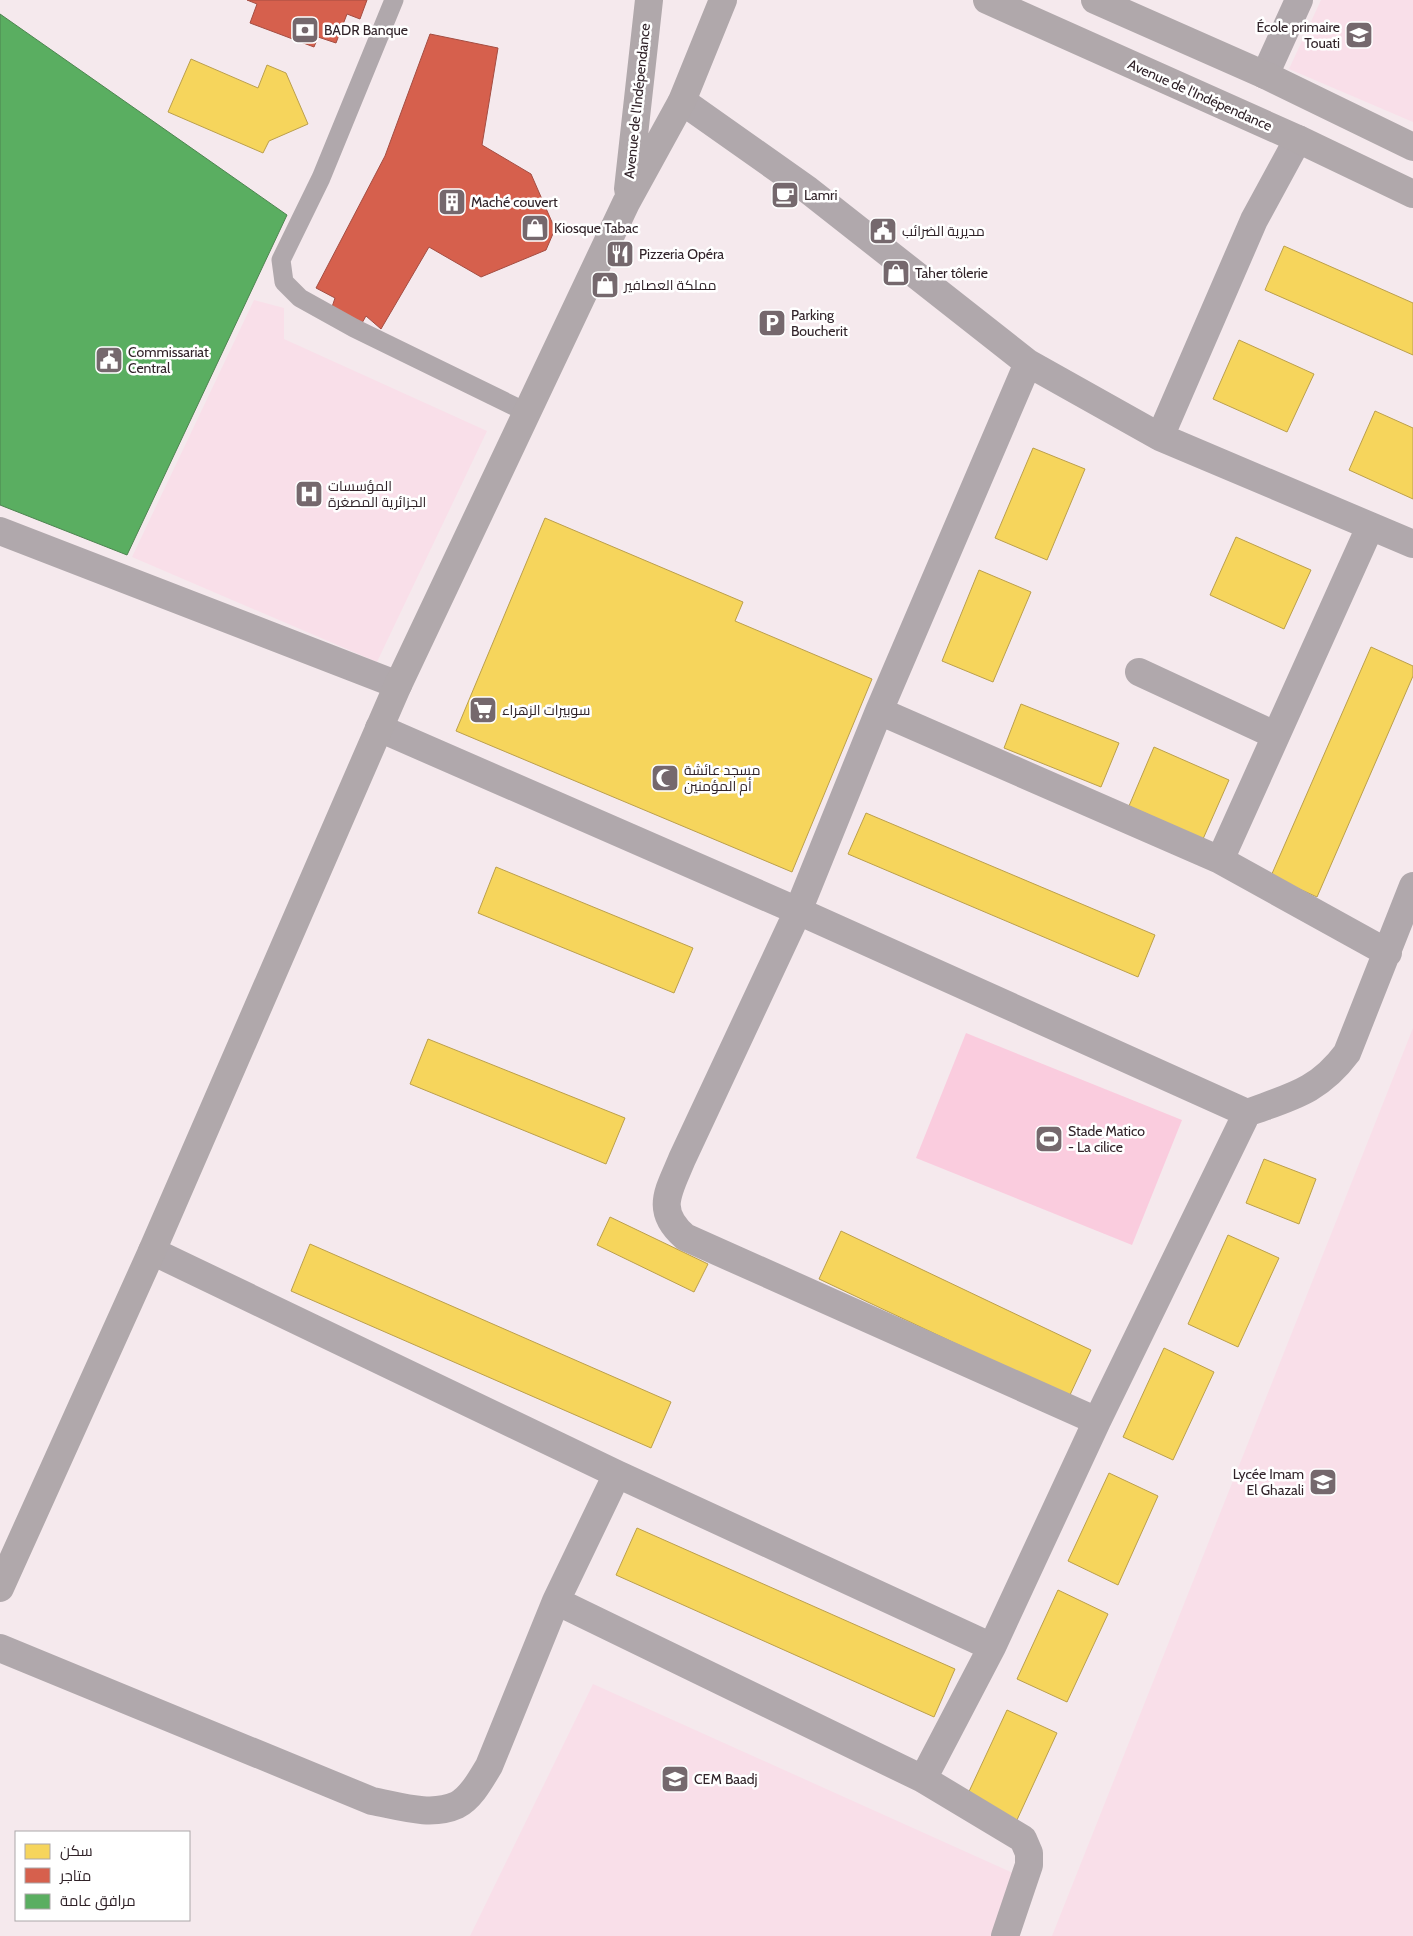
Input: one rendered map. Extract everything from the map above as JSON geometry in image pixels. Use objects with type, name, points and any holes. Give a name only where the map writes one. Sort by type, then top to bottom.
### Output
[{"type":"main road","name":"Avenue de l'Indépendance","points":[[626,203],[648,0]]},
{"type":"main road","points":[[0,1588],[152,1251],[398,685],[626,203],[682,101],[723,0]]},
{"type":"main road","name":"Avenue de l'Indépendance","points":[[986,0],[1298,139],[1413,194]]},
{"type":"main road","points":[[1096,0],[1265,75],[1413,147]]},
{"type":"street","points":[[1265,75],[1299,0]]},
{"type":"street","points":[[682,101],[808,190],[1028,363],[1160,437],[1413,544]]},
{"type":"street","points":[[1160,437],[1254,220],[1298,139]]},
{"type":"street","points":[[1028,363],[879,711],[798,911],[666,1198],[667,1211],[673,1226],[685,1237],[1097,1422]]},
{"type":"street","points":[[1220,860],[1274,736],[1370,526]]},
{"type":"street","points":[[0,531],[398,685]]},
{"type":"street","points":[[1139,672],[1274,736]]},
{"type":"street","points":[[879,711],[1220,860],[1388,953]]},
{"type":"street","points":[[379,728],[798,911],[1246,1113]]},
{"type":"street","points":[[924,1779],[992,1647],[1097,1422],[1246,1113],[1313,1087],[1332,1073],[1347,1053],[1413,886]]},
{"type":"street","points":[[152,1251],[618,1474],[992,1647]]},
{"type":"street","points":[[0,1648],[372,1801],[404,1808],[435,1811],[458,1804],[475,1788],[490,1766],[556,1601],[618,1474]]},
{"type":"street","points":[[556,1601],[924,1779],[1023,1839],[1028,1847],[1029,1865],[1005,1936]]},
{"type":"lane","points":[[394,0],[321,178],[281,260],[284,282],[300,298],[354,328],[526,412]]},
{"type":"shaded area","name":"École primaire Touati","points":[[1321,0],[1413,0],[1413,122],[1289,69]]},
{"type":"shaded area","name":"المؤسسات الجزائرية المصغرة","points":[[254,300],[284,308],[284,339],[487,431],[377,662],[132,557]]},
{"type":"shaded area","name":"Lycée Imam El Ghazali","points":[[1413,1028],[1413,1936],[1052,1936]]},
{"type":"shaded area","name":"Stade Matico - La cilice","points":[[966,1033],[1182,1120],[1132,1245],[916,1158]]},
{"type":"shaded area","name":"CEM Baadj","points":[[593,1684],[1013,1873],[991,1936],[470,1936]]},
{"type":"building: سكن","points":[[191,59],[258,88],[267,65],[286,73],[308,124],[269,141],[263,153],[168,112]]},
{"type":"building: سكن","points":[[1284,246],[1413,303],[1413,355],[1265,290]]},
{"type":"building: سكن","points":[[1239,340],[1314,374],[1287,432],[1213,399]]},
{"type":"building: سكن","points":[[1375,411],[1413,428],[1413,499],[1349,470]]},
{"type":"building: سكن","points":[[1033,448],[1085,469],[1047,560],[995,538]]},
{"type":"building: سكن","points":[[545,518],[743,602],[735,621],[872,679],[792,872],[456,731]]},
{"type":"building: سكن","points":[[1236,537],[1311,570],[1284,629],[1210,595]]},
{"type":"building: سكن","points":[[979,570],[1031,592],[993,682],[942,661]]},
{"type":"building: سكن","points":[[1371,647],[1413,666],[1413,676],[1317,897],[1271,876]]},
{"type":"building: سكن","points":[[1021,704],[1119,743],[1101,787],[1004,748]]},
{"type":"building: سكن","points":[[1154,747],[1229,780],[1203,839],[1129,806]]},
{"type":"building: سكن","points":[[866,813],[1155,935],[1138,977],[848,854]]},
{"type":"building: سكن","points":[[496,867],[693,948],[674,993],[478,913]]},
{"type":"building: سكن","points":[[428,1039],[625,1118],[606,1164],[410,1084]]},
{"type":"building: سكن","points":[[1264,1159],[1316,1179],[1299,1224],[1246,1203]]},
{"type":"building: سكن","points":[[610,1217],[708,1264],[694,1292],[597,1245]]},
{"type":"building: سكن","points":[[841,1231],[1091,1350],[1069,1397],[819,1279]]},
{"type":"building: سكن","points":[[1228,1235],[1279,1258],[1238,1347],[1188,1324]]},
{"type":"building: سكن","points":[[310,1244],[671,1402],[651,1448],[291,1291]]},
{"type":"building: سكن","points":[[1164,1348],[1214,1372],[1173,1460],[1123,1437]]},
{"type":"building: سكن","points":[[1109,1473],[1158,1496],[1118,1585],[1068,1561]]},
{"type":"building: سكن","points":[[637,1528],[955,1669],[934,1717],[616,1575]]},
{"type":"building: سكن","points":[[1058,1590],[1108,1614],[1067,1702],[1017,1679]]},
{"type":"building: سكن","points":[[1007,1710],[1057,1733],[1016,1822],[966,1798]]},
{"type":"building: متاجر","name":"BADR Banque","points":[[247,0],[367,0],[360,19],[347,14],[336,43],[318,37],[314,47],[250,23],[257,4]]},
{"type":"building: متاجر","name":"Maché couvert","points":[[430,34],[498,48],[482,145],[531,174],[555,229],[546,250],[481,277],[429,247],[381,329],[366,316],[362,323],[332,307],[335,298],[316,288],[385,156]]},
{"type":"building: مرافق عامة","name":"Commissariat Central","points":[[0,14],[287,215],[127,555],[0,505]]},
{"type":"place","name":"BADR Banque","points":[[305,30]]},
{"type":"place","name":"École primaire Touati","points":[[1359,35]]},
{"type":"place","name":"Lamri","points":[[785,195]]},
{"type":"place","name":"Maché couvert","points":[[452,202]]},
{"type":"place","name":"Kiosque Tabac","points":[[535,228]]},
{"type":"place","name":"مديرية الضرائب","points":[[883,231]]},
{"type":"place","name":"Pizzeria Opéra","points":[[620,254]]},
{"type":"place","name":"Taher tôlerie","points":[[896,273]]},
{"type":"place","name":"مملكة العصافير","points":[[605,285]]},
{"type":"place","name":"Parking Boucherit","points":[[772,323]]},
{"type":"place","name":"Commissariat Central","points":[[109,360]]},
{"type":"place","name":"المؤسسات الجزائرية المصغرة","points":[[309,494]]},
{"type":"place","name":"سوبيرات الزهراء","points":[[483,710]]},
{"type":"place","name":"مسجد عائشة أم المؤمنين","points":[[665,778]]},
{"type":"place","name":"Stade Matico - La cilice","points":[[1049,1139]]},
{"type":"place","name":"Lycée Imam El Ghazali","points":[[1323,1482]]},
{"type":"place","name":"CEM Baadj","points":[[675,1779]]}]
